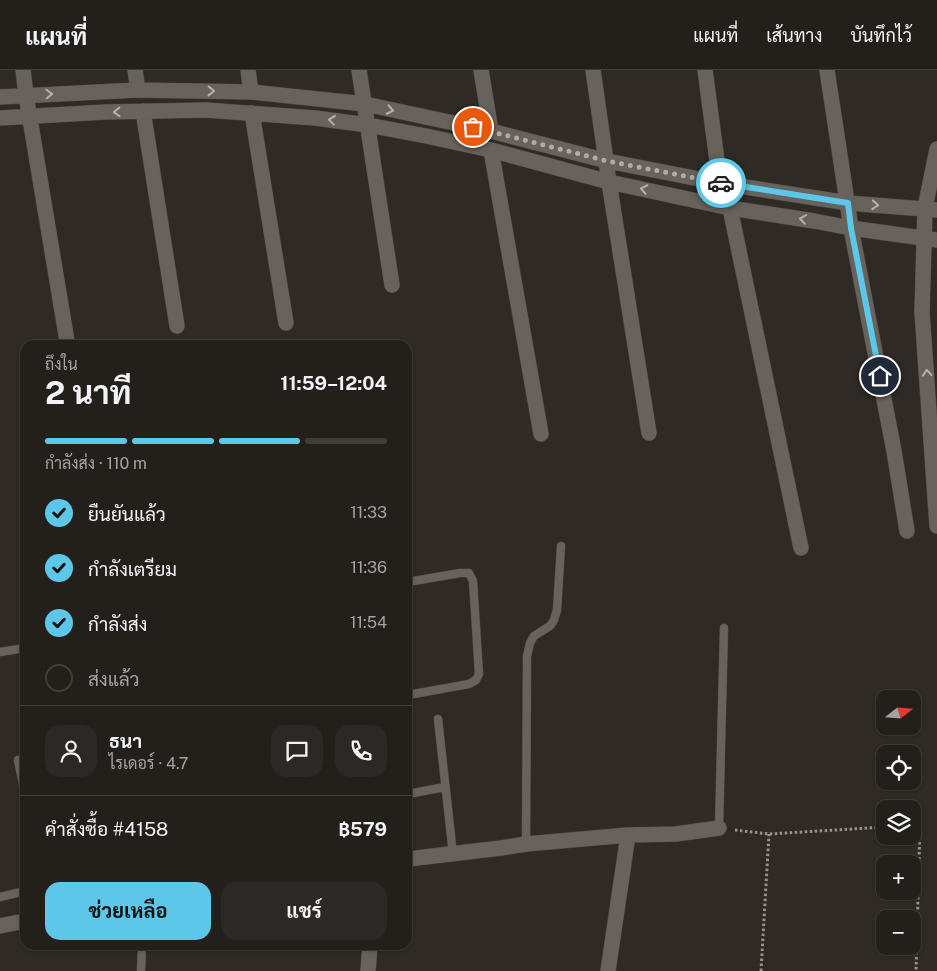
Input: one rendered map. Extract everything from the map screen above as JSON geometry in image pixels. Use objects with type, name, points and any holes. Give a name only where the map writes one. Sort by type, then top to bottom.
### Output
[{"type":"street","points":[[23,70],[67,340]]},
{"type":"street","points":[[135,70],[138,90]]},
{"type":"street","points":[[248,70],[251,92]]},
{"type":"street","points":[[359,70],[392,285]]},
{"type":"street","points":[[481,70],[491,131]]},
{"type":"street","points":[[593,70],[649,433]]},
{"type":"street","points":[[704,70],[720,183]]},
{"type":"street","points":[[827,70],[851,228],[892,441],[906,531]]},
{"type":"street","points":[[0,96],[138,90],[251,92],[364,104],[491,131],[607,161],[720,183],[848,203],[931,209]]},
{"type":"street","points":[[0,118],[206,110],[315,118],[368,125],[491,150],[609,182],[730,208],[930,239]]},
{"type":"street","points":[[143,111],[177,326]]},
{"type":"street","points":[[252,113],[286,323]]},
{"type":"street","points":[[937,149],[922,312],[937,526]]},
{"type":"street","points":[[491,150],[541,434]]},
{"type":"street","points":[[730,208],[801,548]]},
{"type":"street","points":[[412,859],[526,844],[628,835],[676,834],[719,828]]},
{"type":"street","points":[[608,971],[628,835]]},
{"type":"street","points":[[0,926],[20,922]]},
{"type":"street","points":[[368,971],[370,950]]},
{"type":"lane","points":[[526,844],[527,656],[534,636],[550,626],[554,620],[557,610],[561,546]]},
{"type":"lane","points":[[412,581],[468,573],[473,581],[479,674],[476,680],[469,684],[412,694]]},
{"type":"lane","points":[[719,828],[724,628]]},
{"type":"lane","points":[[0,652],[20,649]]},
{"type":"lane","points":[[438,719],[453,854]]},
{"type":"lane","points":[[18,760],[20,770]]},
{"type":"lane","points":[[412,793],[445,787]]},
{"type":"lane","points":[[0,897],[20,893]]},
{"type":"lane","points":[[141,971],[142,950]]},
{"type":"path","points":[[719,828],[769,834],[876,828]]},
{"type":"path","points":[[761,971],[769,834]]},
{"type":"path","points":[[916,971],[919,845]]},
{"type":"way so far","points":[[473,127],[607,161],[721,183]]},
{"type":"route","points":[[721,183],[848,203],[851,228],[880,376]]}]
